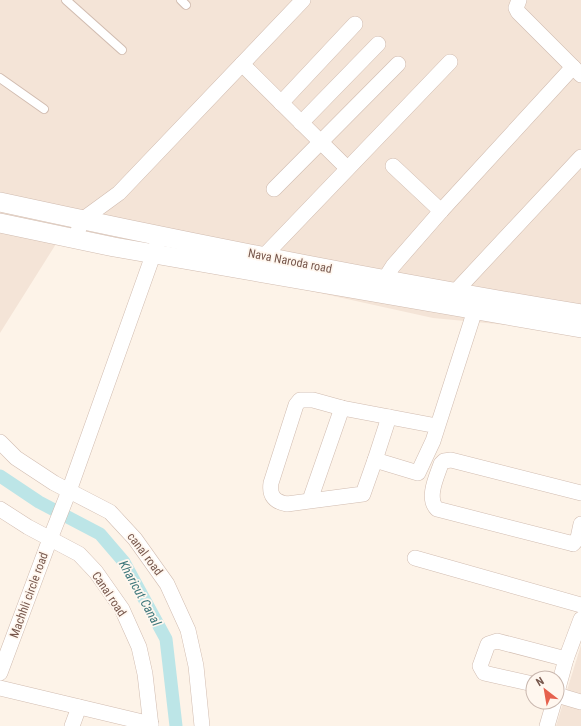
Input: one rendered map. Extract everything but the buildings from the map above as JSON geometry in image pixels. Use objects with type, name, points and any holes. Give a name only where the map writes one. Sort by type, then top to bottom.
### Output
[{"type":"street","points":[[75,239],[82,220],[119,193],[303,0]]},
{"type":"street","points":[[384,280],[393,266],[441,211],[577,71],[518,12],[516,8],[519,0]]},
{"type":"street","points":[[281,103],[355,24]]},
{"type":"street","points":[[301,123],[378,44]]},
{"type":"street","points":[[264,256],[450,62]]},
{"type":"street","points":[[242,64],[347,168]]},
{"type":"street","points":[[274,189],[398,64]]},
{"type":"street","points":[[452,300],[581,157]]},
{"type":"street","points":[[393,166],[441,211]]},
{"type":"street","name":"Nava Naroda road","points":[[0,202],[160,236],[384,280],[452,300],[475,310],[581,328]]},
{"type":"street","name":"Nava Naroda road","points":[[0,223],[154,254],[452,300],[581,314]]},
{"type":"street","name":"Machhli circle road","points":[[0,673],[69,491],[160,236]]},
{"type":"street","points":[[375,460],[418,473],[433,441],[475,310]]},
{"type":"street","points":[[389,417],[363,494],[287,504],[279,502],[273,497],[270,490],[296,405],[300,400],[306,399],[342,408],[437,426]]},
{"type":"street","points":[[310,500],[342,408]]},
{"type":"street","name":"canal road","points":[[0,442],[16,458],[69,491],[110,512],[135,539],[167,584],[188,630],[196,666],[202,726]]},
{"type":"street","points":[[581,493],[447,460],[441,464],[432,498],[436,509],[570,544],[573,544],[578,538],[581,524]]},
{"type":"street","name":"Canal road","points":[[0,509],[28,527],[79,554],[96,572],[122,609],[139,646],[145,674],[151,725]]},
{"type":"street","points":[[415,558],[581,605]]},
{"type":"street","points":[[563,670],[581,619]]},
{"type":"street","points":[[525,682],[484,673],[480,666],[488,644],[497,641],[566,659]]},
{"type":"street","points":[[0,688],[151,725]]},
{"type":"street","points":[[565,696],[581,702]]},
{"type":"street","points":[[72,726],[79,707]]},
{"type":"street","points":[[547,726],[552,710]]},
{"type":"lane","points":[[66,0],[122,50]]},
{"type":"lane","points":[[0,78],[44,109]]},
{"type":"shaded area","points":[[0,0],[581,0],[581,332],[433,318],[61,236],[0,333]]},
{"type":"shaded area","points":[[581,645],[581,726],[556,726],[561,710],[565,710],[565,697]]},
{"type":"waterway","name":"Kharicut Canal","points":[[0,476],[39,502],[100,534],[124,562],[166,639],[176,726]]}]
